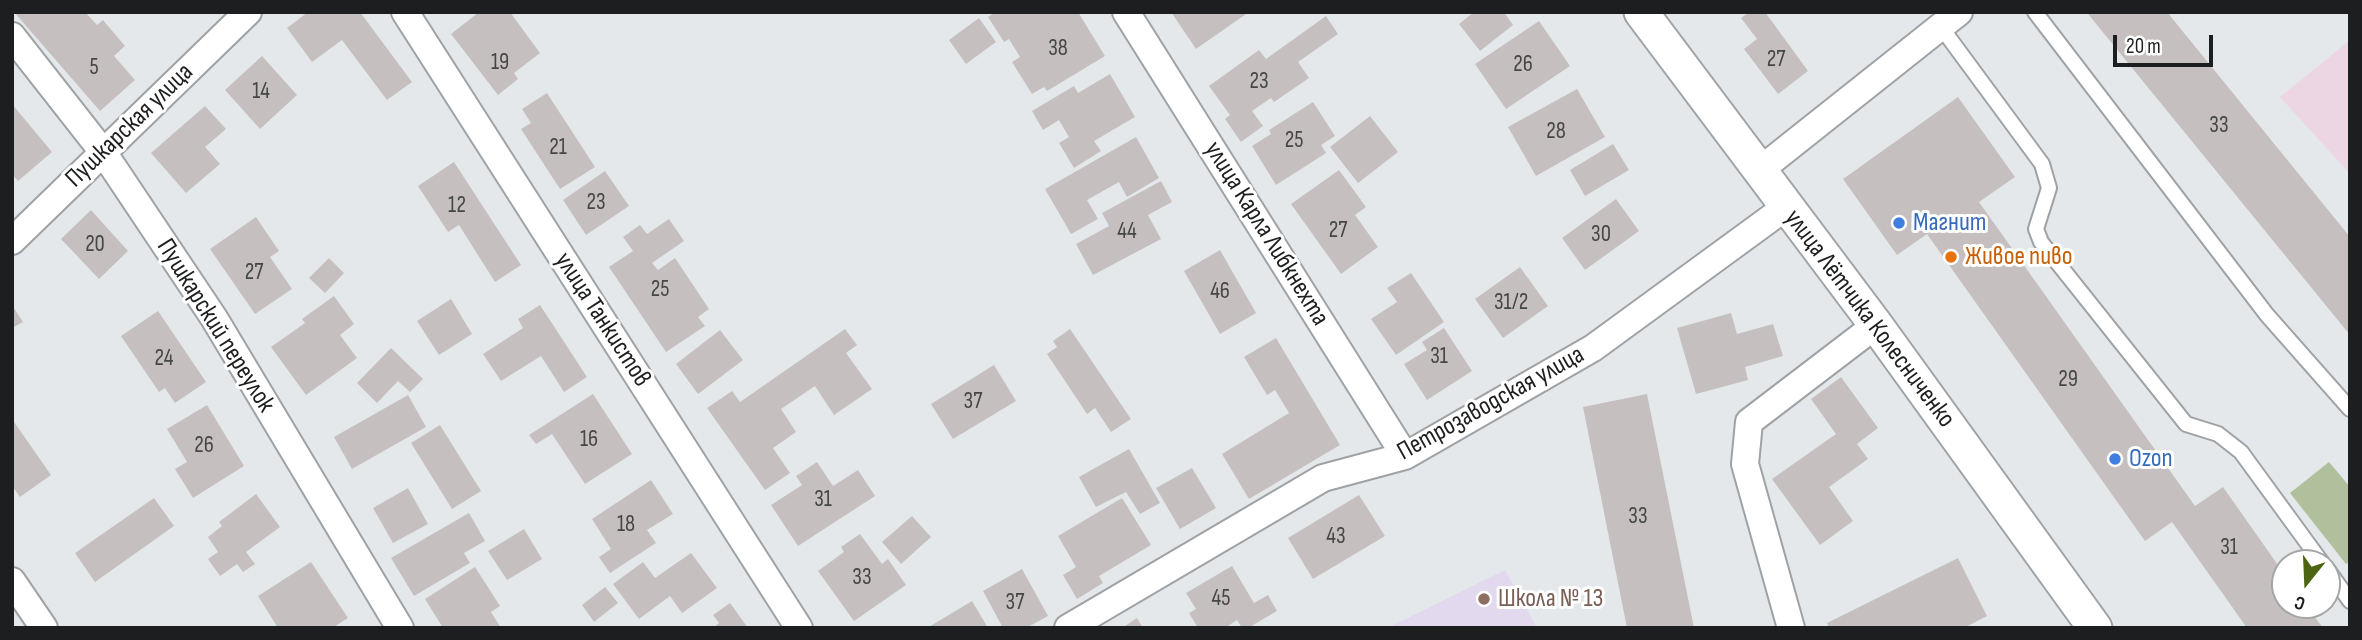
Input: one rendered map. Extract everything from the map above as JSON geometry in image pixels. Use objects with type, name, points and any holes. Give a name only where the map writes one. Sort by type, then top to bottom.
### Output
[{"type":"street","name":"Пушкарская улица","points":[[12,241],[248,12]]},
{"type":"street","name":"улица Танкистов","points":[[405,12],[799,628]]},
{"type":"street","name":"улица Карла Либкнехта","points":[[1126,12],[1405,456]]},
{"type":"street","name":"улица Лётчика Колесниченко","points":[[1641,12],[1876,325],[2095,628]]},
{"type":"street","points":[[1760,170],[1950,19]]},
{"type":"street","name":"Пушкарский переулок","points":[[12,36],[103,152],[214,318],[400,628]]},
{"type":"street","name":"Петрозаводская улица","points":[[1068,628],[1323,478],[1405,456],[1593,348],[1786,207]]},
{"type":"street","points":[[1791,628],[1745,464],[1749,422],[1876,325]]},
{"type":"street","points":[[12,580],[44,628]]},
{"type":"lane","points":[[2035,12],[2267,315],[2350,409]]},
{"type":"lane","points":[[1950,19],[2042,164],[2049,188],[2036,229],[2040,242],[2186,424],[2218,434],[2241,452],[2312,549]]},
{"type":"shaded area","points":[[2350,40],[2350,174],[2280,97]]},
{"type":"shaded area","name":"Школа № 13","points":[[1505,570],[1537,628],[1387,628]]},
{"type":"green space","points":[[2329,462],[2350,487],[2350,561],[2346,564],[2341,558],[2341,549],[2334,549],[2290,493]]},
{"type":"building","points":[[14,12],[85,12],[97,25],[103,20],[125,46],[114,56],[135,80],[100,111]]},
{"type":"building","points":[[308,12],[360,12],[412,82],[387,100],[342,40],[312,62],[287,28]]},
{"type":"building","points":[[479,12],[510,12],[540,53],[514,73],[518,79],[498,95],[451,34]]},
{"type":"building","points":[[996,12],[1078,12],[1105,56],[1047,91],[1044,87],[1032,94],[1012,62],[1020,57],[1009,39],[1004,42],[988,17]]},
{"type":"building","points":[[1171,12],[1249,12],[1196,49]]},
{"type":"building","points":[[1474,12],[1504,12],[1513,25],[1480,51],[1459,24]]},
{"type":"building","points":[[1749,12],[1765,12],[1808,71],[1778,94],[1744,49],[1757,39],[1741,18]]},
{"type":"building","points":[[2167,12],[2350,237],[2350,335],[2088,14]]},
{"type":"building","points":[[1326,16],[1338,34],[1298,62],[1309,78],[1274,102],[1271,98],[1252,111],[1263,126],[1241,142],[1225,119],[1230,115],[1209,86],[1259,50],[1266,59]]},
{"type":"building","points":[[979,18],[996,42],[966,64],[949,40]]},
{"type":"building","points":[[1539,21],[1570,66],[1506,109],[1475,64]]},
{"type":"building","points":[[262,56],[297,95],[260,129],[225,90]]},
{"type":"building","points":[[1110,74],[1135,117],[1094,141],[1101,151],[1074,168],[1059,143],[1069,137],[1059,120],[1043,130],[1032,111],[1074,86],[1078,93]]},
{"type":"building","points":[[1577,89],[1605,137],[1536,176],[1508,127]]},
{"type":"building","points":[[547,93],[595,167],[560,189],[521,129],[531,123],[522,109]]},
{"type":"building","points":[[1958,97],[2015,177],[1979,202],[2195,506],[2223,487],[2271,555],[2271,619],[2316,619],[2323,628],[2247,628],[2172,522],[2145,541],[1927,234],[1897,255],[1843,179]]},
{"type":"building","points":[[1313,102],[1335,136],[1321,145],[1326,153],[1276,185],[1252,146],[1271,134],[1269,130]]},
{"type":"building","points":[[12,104],[52,152],[18,181],[12,174]]},
{"type":"building","points":[[205,106],[226,129],[205,147],[220,164],[186,193],[151,153]]},
{"type":"building","points":[[1370,116],[1398,152],[1358,183],[1330,147]]},
{"type":"building","points":[[1136,137],[1159,178],[1127,197],[1119,182],[1087,200],[1098,219],[1071,234],[1045,189]]},
{"type":"building","points":[[1613,144],[1629,170],[1585,196],[1570,170]]},
{"type":"building","points":[[454,162],[521,265],[495,282],[459,225],[448,232],[418,186]]},
{"type":"building","points":[[1339,170],[1366,207],[1355,215],[1378,247],[1341,274],[1291,204]]},
{"type":"building","points":[[605,171],[629,206],[586,235],[563,200]]},
{"type":"building","points":[[1161,181],[1172,202],[1148,215],[1161,239],[1093,275],[1076,244],[1109,226],[1102,213]]},
{"type":"building","points":[[1616,199],[1639,231],[1585,270],[1562,238]]},
{"type":"building","points":[[91,210],[128,251],[99,279],[61,239]]},
{"type":"building","points":[[256,217],[279,251],[270,257],[292,289],[255,314],[210,249]]},
{"type":"building","points":[[669,219],[684,241],[652,263],[658,270],[675,258],[709,309],[698,317],[705,326],[666,352],[609,267],[633,251],[623,237],[640,225],[647,234]]},
{"type":"building","points":[[1220,250],[1256,313],[1220,334],[1184,271]]},
{"type":"building","points":[[329,258],[344,273],[325,293],[309,278]]},
{"type":"building","points":[[1520,267],[1548,306],[1503,338],[1475,299]]},
{"type":"building","points":[[1411,273],[1444,322],[1396,355],[1371,319],[1397,302],[1387,288]]},
{"type":"building","points":[[334,296],[354,324],[340,335],[357,358],[306,395],[271,347],[305,323],[302,319]]},
{"type":"building","points":[[451,299],[472,334],[439,355],[417,321]]},
{"type":"building","points":[[12,305],[23,322],[12,328]]},
{"type":"building","points":[[540,305],[587,377],[564,392],[541,356],[501,381],[483,354],[523,328],[518,319]]},
{"type":"building","points":[[158,311],[206,382],[175,403],[165,388],[159,392],[121,336]]},
{"type":"building","points":[[1731,313],[1737,334],[1773,324],[1783,356],[1745,367],[1748,380],[1696,394],[1677,328]]},
{"type":"building","points":[[1444,328],[1472,371],[1427,400],[1404,364],[1427,350],[1422,342]]},
{"type":"building","points":[[845,329],[857,345],[846,353],[872,389],[834,415],[815,386],[781,409],[796,432],[773,448],[790,473],[765,490],[707,408],[732,391],[740,402]]},
{"type":"building","points":[[1070,329],[1131,419],[1111,432],[1095,408],[1087,414],[1047,354],[1057,347],[1053,341]]},
{"type":"building","points":[[720,330],[743,360],[698,394],[676,364]]},
{"type":"building","points":[[1276,338],[1340,445],[1249,499],[1222,454],[1289,413],[1275,390],[1267,395],[1244,357]]},
{"type":"building","points":[[391,348],[423,379],[410,392],[398,381],[377,403],[357,383]]},
{"type":"building","points":[[994,365],[1016,401],[953,439],[931,404]]},
{"type":"building","points":[[1841,377],[1878,428],[1857,444],[1868,459],[1829,487],[1853,521],[1820,545],[1772,479],[1836,434],[1811,399]]},
{"type":"building","points":[[593,394],[632,454],[585,484],[552,434],[536,444],[529,435]]},
{"type":"building","points":[[1647,394],[1694,628],[1627,628],[1583,407]]},
{"type":"building","points":[[408,395],[426,427],[352,469],[334,437]]},
{"type":"building","points":[[207,405],[244,466],[193,498],[175,469],[187,462],[167,429]]},
{"type":"building","points":[[12,419],[51,475],[20,497],[12,486]]},
{"type":"building","points":[[440,425],[481,491],[452,509],[411,443]]},
{"type":"building","points":[[1129,449],[1160,503],[1140,514],[1126,492],[1096,507],[1079,477]]},
{"type":"building","points":[[817,462],[833,486],[858,470],[875,496],[798,546],[771,505],[802,485],[796,476]]},
{"type":"building","points":[[1192,468],[1216,508],[1180,529],[1156,488]]},
{"type":"building","points":[[651,480],[673,514],[647,530],[656,543],[610,573],[599,557],[611,549],[592,519]]},
{"type":"building","points":[[408,488],[428,524],[393,543],[373,508]]},
{"type":"building","points":[[256,494],[280,527],[246,552],[255,564],[243,572],[237,564],[220,576],[208,559],[218,552],[208,537],[222,526],[219,522]]},
{"type":"building","points":[[1359,495],[1385,536],[1313,579],[1288,538]]},
{"type":"building","points":[[154,498],[174,526],[95,582],[75,553]]},
{"type":"building","points":[[1122,498],[1151,545],[1099,576],[1103,583],[1077,599],[1063,575],[1076,567],[1058,536]]},
{"type":"building","points":[[469,513],[485,541],[464,553],[470,563],[414,596],[391,558]]},
{"type":"building","points":[[912,516],[931,537],[901,564],[882,542]]},
{"type":"building","points":[[524,529],[542,559],[507,580],[488,551]]},
{"type":"building","points":[[860,534],[882,564],[888,559],[906,585],[854,621],[818,571],[844,552],[841,547]]},
{"type":"building","points":[[691,553],[717,588],[682,613],[670,596],[639,619],[613,584],[643,562],[655,578]]},
{"type":"building","points":[[1958,558],[1987,616],[1964,628],[1829,628],[1827,623]]},
{"type":"building","points":[[311,562],[348,618],[332,628],[278,628],[258,596]]},
{"type":"building","points":[[1232,566],[1254,603],[1268,595],[1277,611],[1248,628],[1242,628],[1237,620],[1225,628],[1198,628],[1189,613],[1196,609],[1186,593]]},
{"type":"building","points":[[475,567],[500,606],[491,612],[501,628],[443,628],[425,599]]},
{"type":"building","points":[[1022,569],[1048,616],[1026,628],[1003,628],[983,591]]},
{"type":"building","points":[[605,587],[618,603],[594,622],[582,605]]},
{"type":"building","points":[[972,601],[988,628],[927,628]]},
{"type":"building","points":[[730,603],[748,628],[713,628],[719,623],[713,615]]},
{"type":"building","points":[[1137,618],[1143,628],[1122,628]]},
{"type":"place","name":"Магнит","points":[[1899,223]]},
{"type":"place","name":"Живое пиво","points":[[1951,257]]},
{"type":"place","name":"Ozon","points":[[2115,459]]},
{"type":"place","name":"Школа № 13","points":[[1484,599]]}]
